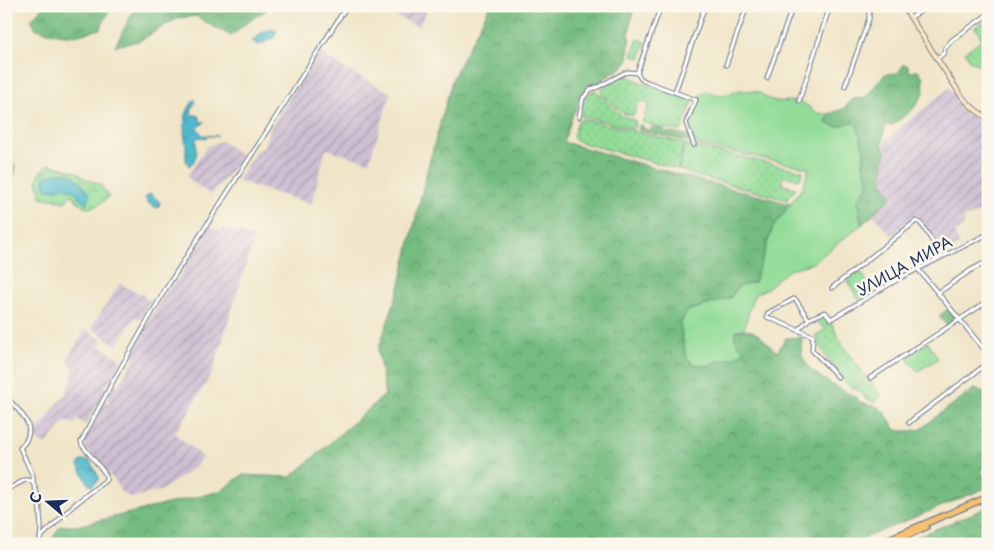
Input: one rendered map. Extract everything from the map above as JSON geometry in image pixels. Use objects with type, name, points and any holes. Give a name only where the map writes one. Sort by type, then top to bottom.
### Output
[{"type":"highway","points":[[877,544],[988,499]]},
{"type":"highway","points":[[887,544],[988,499]]},
{"type":"main road","points":[[903,6],[957,90],[967,103],[988,118]]},
{"type":"street","points":[[40,538],[74,505],[106,480],[104,472],[82,445],[83,438],[165,290],[347,6]]},
{"type":"street","points":[[637,73],[661,6]]},
{"type":"street","points":[[674,92],[705,6]]},
{"type":"street","points":[[726,65],[747,6]]},
{"type":"street","points":[[767,78],[793,6]]},
{"type":"street","points":[[799,101],[830,6]]},
{"type":"street","points":[[845,86],[869,19],[869,10],[866,6]]},
{"type":"street","points":[[910,18],[929,6]]},
{"type":"street","points":[[937,59],[944,53],[945,48],[952,40],[987,15]]},
{"type":"street","points":[[578,118],[583,98],[592,89],[624,73],[637,73],[644,80],[696,100],[686,124],[694,144]]},
{"type":"street","points":[[832,288],[916,221],[920,222],[942,256]]},
{"type":"street","name":"УЛИЦА МИРА","points":[[809,319],[824,312],[832,319],[918,269],[988,234]]},
{"type":"street","points":[[938,293],[988,260]]},
{"type":"street","points":[[918,269],[988,354]]},
{"type":"street","points":[[798,330],[809,319],[796,300],[768,313],[767,317],[798,330],[813,336],[812,350],[838,377]]},
{"type":"street","points":[[870,378],[988,301]]},
{"type":"street","points":[[909,423],[988,363]]},
{"type":"street","points":[[6,397],[25,418],[29,426],[27,441],[20,448],[33,476],[33,483],[39,498],[41,518],[40,544]]},
{"type":"street","points":[[6,490],[25,480],[33,483]]},
{"type":"shaded area","points":[[376,6],[429,6],[419,27]]},
{"type":"shaded area","points":[[319,52],[347,70],[391,93],[369,162],[326,149],[311,204],[237,181],[255,153],[263,149],[271,127],[302,78],[306,76]]},
{"type":"shaded area","points":[[949,88],[978,116],[977,119],[988,130],[988,208],[963,219],[965,224],[954,232],[960,245],[945,252],[938,239],[934,240],[916,216],[891,236],[872,213],[891,198],[882,180],[882,146],[894,133]]},
{"type":"shaded area","points":[[222,141],[243,156],[211,195],[187,177],[207,146]]},
{"type":"shaded area","points":[[210,227],[222,231],[223,228],[254,238],[213,371],[174,433],[202,456],[195,467],[162,490],[131,498],[120,491],[117,483],[85,447],[83,441],[97,419],[104,401],[109,403],[110,401],[106,398],[113,384],[118,387],[134,359],[132,350],[165,293],[181,275],[189,256],[192,256],[195,252],[194,248],[207,228]]},
{"type":"shaded area","points":[[120,283],[144,295],[143,297],[151,301],[140,319],[135,317],[117,345],[91,328]]},
{"type":"shaded area","points":[[85,329],[102,340],[99,345],[121,360],[110,383],[105,384],[104,387],[107,389],[86,425],[77,419],[75,424],[65,421],[46,445],[30,437],[66,395],[74,368],[67,360]]},
{"type":"green space","points":[[44,6],[112,6],[100,29],[75,36],[36,29],[31,20]]},
{"type":"green space","points":[[136,6],[273,6],[250,20],[231,36],[196,16],[178,18],[139,41],[115,46]]},
{"type":"green space","points":[[490,6],[634,6],[630,25],[628,62],[586,90],[573,114],[564,142],[790,204],[773,227],[754,282],[739,286],[730,298],[687,311],[680,325],[686,356],[693,364],[708,366],[719,360],[734,358],[745,351],[736,342],[736,330],[754,332],[777,352],[786,338],[803,337],[802,357],[814,372],[857,398],[859,402],[878,407],[896,430],[904,431],[920,430],[975,388],[986,393],[988,396],[988,468],[981,468],[983,476],[988,478],[988,487],[850,544],[49,544],[60,526],[76,526],[221,491],[242,475],[291,477],[385,395],[378,351],[399,288],[428,167],[453,77]]},
{"type":"green space","points":[[988,19],[988,70],[969,60],[965,52],[982,39],[975,27]]},
{"type":"green space","points":[[638,39],[646,42],[640,58],[632,55]]},
{"type":"green space","points":[[904,64],[908,66],[909,71],[918,70],[923,77],[924,93],[910,112],[892,125],[885,126],[882,146],[886,152],[882,180],[891,198],[872,213],[872,216],[861,225],[858,200],[869,182],[863,166],[864,150],[857,125],[851,122],[838,127],[826,123],[829,114],[843,109],[853,99],[865,98],[885,74],[898,73]]},
{"type":"green space","points":[[625,74],[636,80],[693,101],[681,131],[661,128],[642,122],[649,104],[639,101],[633,116],[623,113],[602,94],[602,88],[605,85]]},
{"type":"green space","points":[[595,90],[620,115],[636,121],[633,129],[581,116],[586,97]]},
{"type":"green space","points":[[739,90],[756,91],[772,100],[799,102],[809,107],[815,113],[829,114],[826,123],[851,122],[857,125],[864,150],[863,166],[869,182],[858,200],[861,225],[813,263],[791,269],[768,288],[755,294],[744,329],[736,330],[745,351],[734,358],[719,360],[708,366],[693,364],[686,356],[680,325],[687,311],[730,298],[739,286],[754,282],[773,227],[803,187],[809,168],[695,144],[688,123],[700,96],[706,91],[723,96]]},
{"type":"green space","points":[[582,119],[684,143],[678,169],[576,141],[573,137],[578,121]]},
{"type":"green space","points":[[640,124],[649,131],[652,127],[664,130],[667,133],[689,135],[691,142],[639,130]]},
{"type":"green space","points":[[684,144],[803,171],[800,180],[783,176],[782,185],[796,188],[787,200],[690,174],[679,169]]},
{"type":"green space","points":[[6,159],[11,160],[16,167],[11,183],[10,196],[6,203]]},
{"type":"green space","points":[[48,164],[77,172],[82,177],[100,184],[109,197],[97,206],[87,208],[77,201],[72,194],[65,202],[41,197],[37,180],[41,171]]},
{"type":"green space","points":[[859,270],[867,281],[860,287],[866,295],[859,300],[847,280]]},
{"type":"green space","points":[[948,309],[956,319],[947,326],[939,316]]},
{"type":"green space","points":[[824,313],[829,318],[843,346],[866,377],[854,389],[836,372],[815,336],[826,329],[813,320]]},
{"type":"green space","points":[[928,342],[938,359],[918,371],[905,357]]},
{"type":"green space","points":[[867,378],[881,395],[875,403],[864,397],[856,389]]},
{"type":"green space","points":[[988,507],[988,544],[900,544]]},
{"type":"water","points":[[273,29],[277,31],[273,39],[269,39],[264,44],[259,45],[253,42],[261,33]]},
{"type":"water","points":[[195,99],[191,109],[193,111],[189,114],[197,115],[200,118],[200,123],[204,121],[204,123],[196,128],[202,135],[218,136],[208,136],[205,139],[199,137],[196,139],[196,155],[189,166],[186,158],[184,122],[188,110]]},
{"type":"water","points":[[58,173],[76,177],[90,194],[86,204],[75,192],[64,186],[58,189],[47,190],[44,182],[45,176]]},
{"type":"water","points":[[149,194],[160,202],[159,207],[157,208],[148,203],[145,198]]},
{"type":"water","points":[[82,460],[90,461],[99,477],[99,480],[92,486],[89,485],[78,465]]}]
